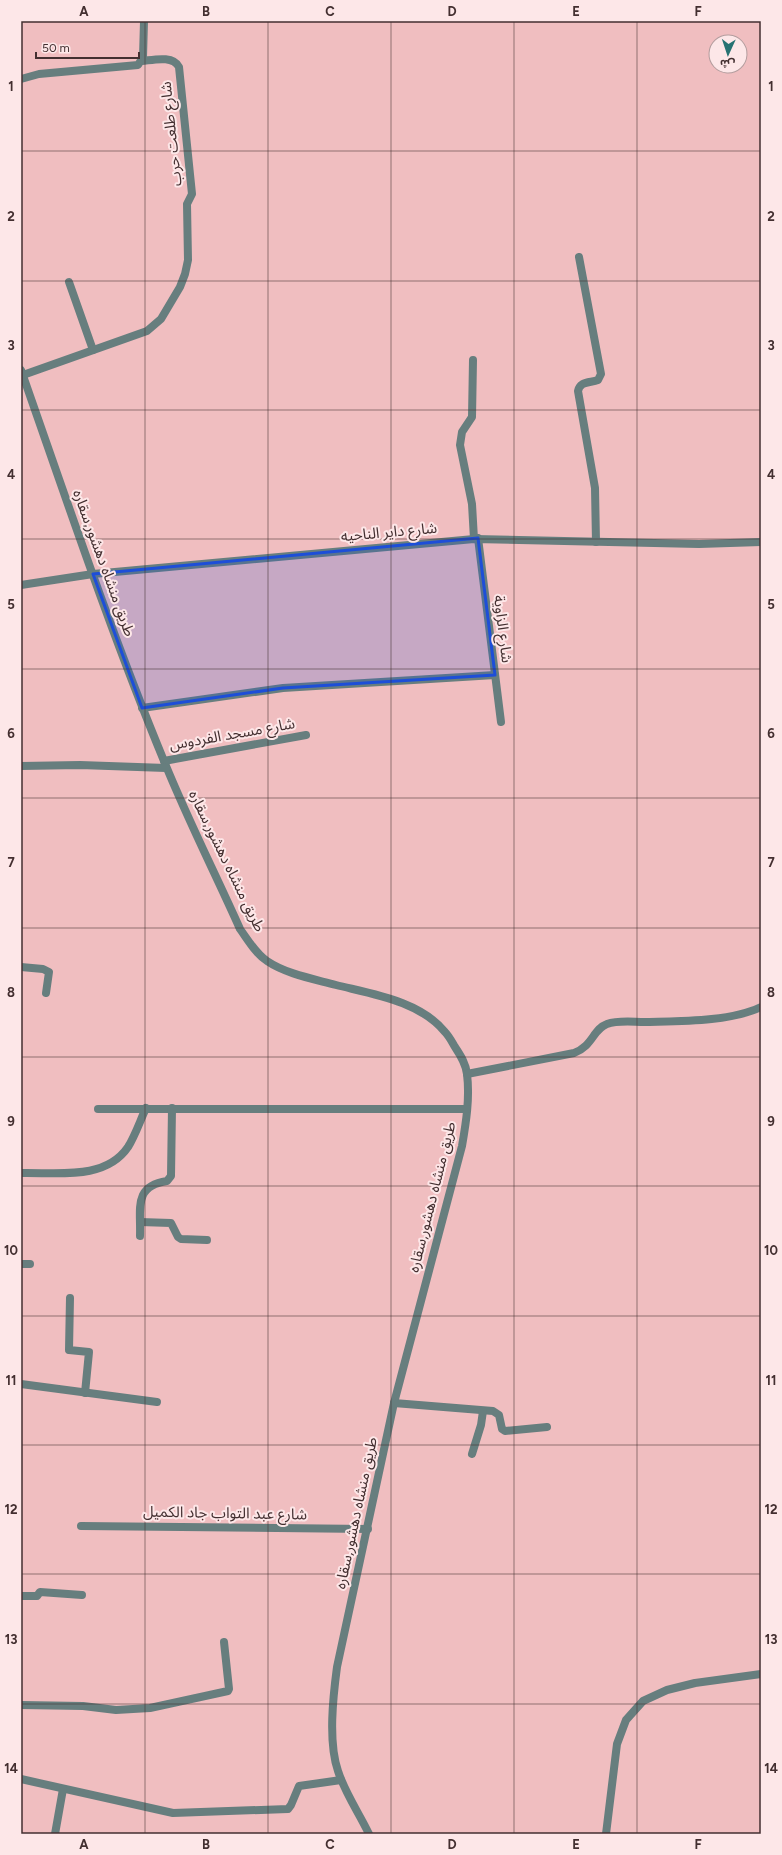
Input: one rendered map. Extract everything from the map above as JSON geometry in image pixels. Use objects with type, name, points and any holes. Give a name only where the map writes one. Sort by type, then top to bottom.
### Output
[{"type":"street","points":[[142,61],[144,21]]},
{"type":"street","name":"شارع طلعت حرب","points":[[21,78],[39,74],[138,65],[142,61],[170,60],[176,62],[178,67],[192,194],[187,204],[188,260],[180,287],[161,319],[155,326],[147,331],[22,373]]},
{"type":"street","points":[[579,257],[601,374],[598,380],[579,385],[578,390],[595,488],[596,542]]},
{"type":"street","points":[[69,282],[93,350]]},
{"type":"street","name":"شارع الزاوية","points":[[473,360],[472,417],[462,432],[460,445],[472,504],[501,722]]},
{"type":"street","name":"طريق منشاه دهشور,سقاره","points":[[22,373],[92,574],[142,708],[165,765],[240,929],[256,952],[267,961],[278,967],[316,980],[372,994],[419,1011],[433,1020],[445,1031],[464,1061],[467,1074],[467,1109],[462,1146],[394,1403],[337,1667],[332,1735],[337,1769],[341,1780],[369,1834]]},
{"type":"street","name":"شارع داير الناحيه","points":[[21,585],[92,574],[476,538],[699,544],[761,542]]},
{"type":"street","points":[[142,708],[282,688],[495,675]]},
{"type":"street","name":"شارع مسجد الفردوس","points":[[21,766],[165,765],[306,735]]},
{"type":"street","points":[[21,967],[43,969],[49,972],[46,993]]},
{"type":"street","points":[[467,1074],[583,1050],[592,1041],[597,1031],[609,1023],[667,1021],[732,1016],[761,1007]]},
{"type":"street","points":[[21,1173],[86,1172],[99,1170],[120,1157],[128,1147],[146,1108]]},
{"type":"street","points":[[140,1236],[141,1198],[144,1191],[153,1184],[167,1181],[171,1176],[172,1108]]},
{"type":"street","points":[[98,1109],[467,1109]]},
{"type":"street","points":[[140,1222],[171,1223],[180,1239],[207,1240]]},
{"type":"street","points":[[21,1264],[30,1264]]},
{"type":"street","points":[[70,1298],[69,1350],[89,1352],[85,1393]]},
{"type":"street","points":[[21,1384],[157,1402]]},
{"type":"street","points":[[394,1403],[493,1412],[499,1415],[502,1429],[505,1431],[547,1427]]},
{"type":"street","points":[[472,1454],[481,1425],[483,1411]]},
{"type":"street","name":"شارع عبد التواب جاد الكميل","points":[[81,1526],[368,1529]]},
{"type":"street","points":[[21,1596],[37,1596],[40,1592],[82,1595]]},
{"type":"street","points":[[21,1704],[83,1706],[116,1710],[150,1708],[228,1691],[230,1689],[224,1642]]},
{"type":"street","points":[[606,1834],[617,1744],[626,1720],[643,1701],[666,1690],[695,1683],[761,1674]]},
{"type":"street","points":[[21,1779],[174,1813],[286,1810],[290,1807],[299,1786],[341,1780]]},
{"type":"street","points":[[55,1834],[63,1789]]},
{"type":"highlighted area","points":[[478,538],[495,675],[283,688],[142,708],[93,574]]}]
